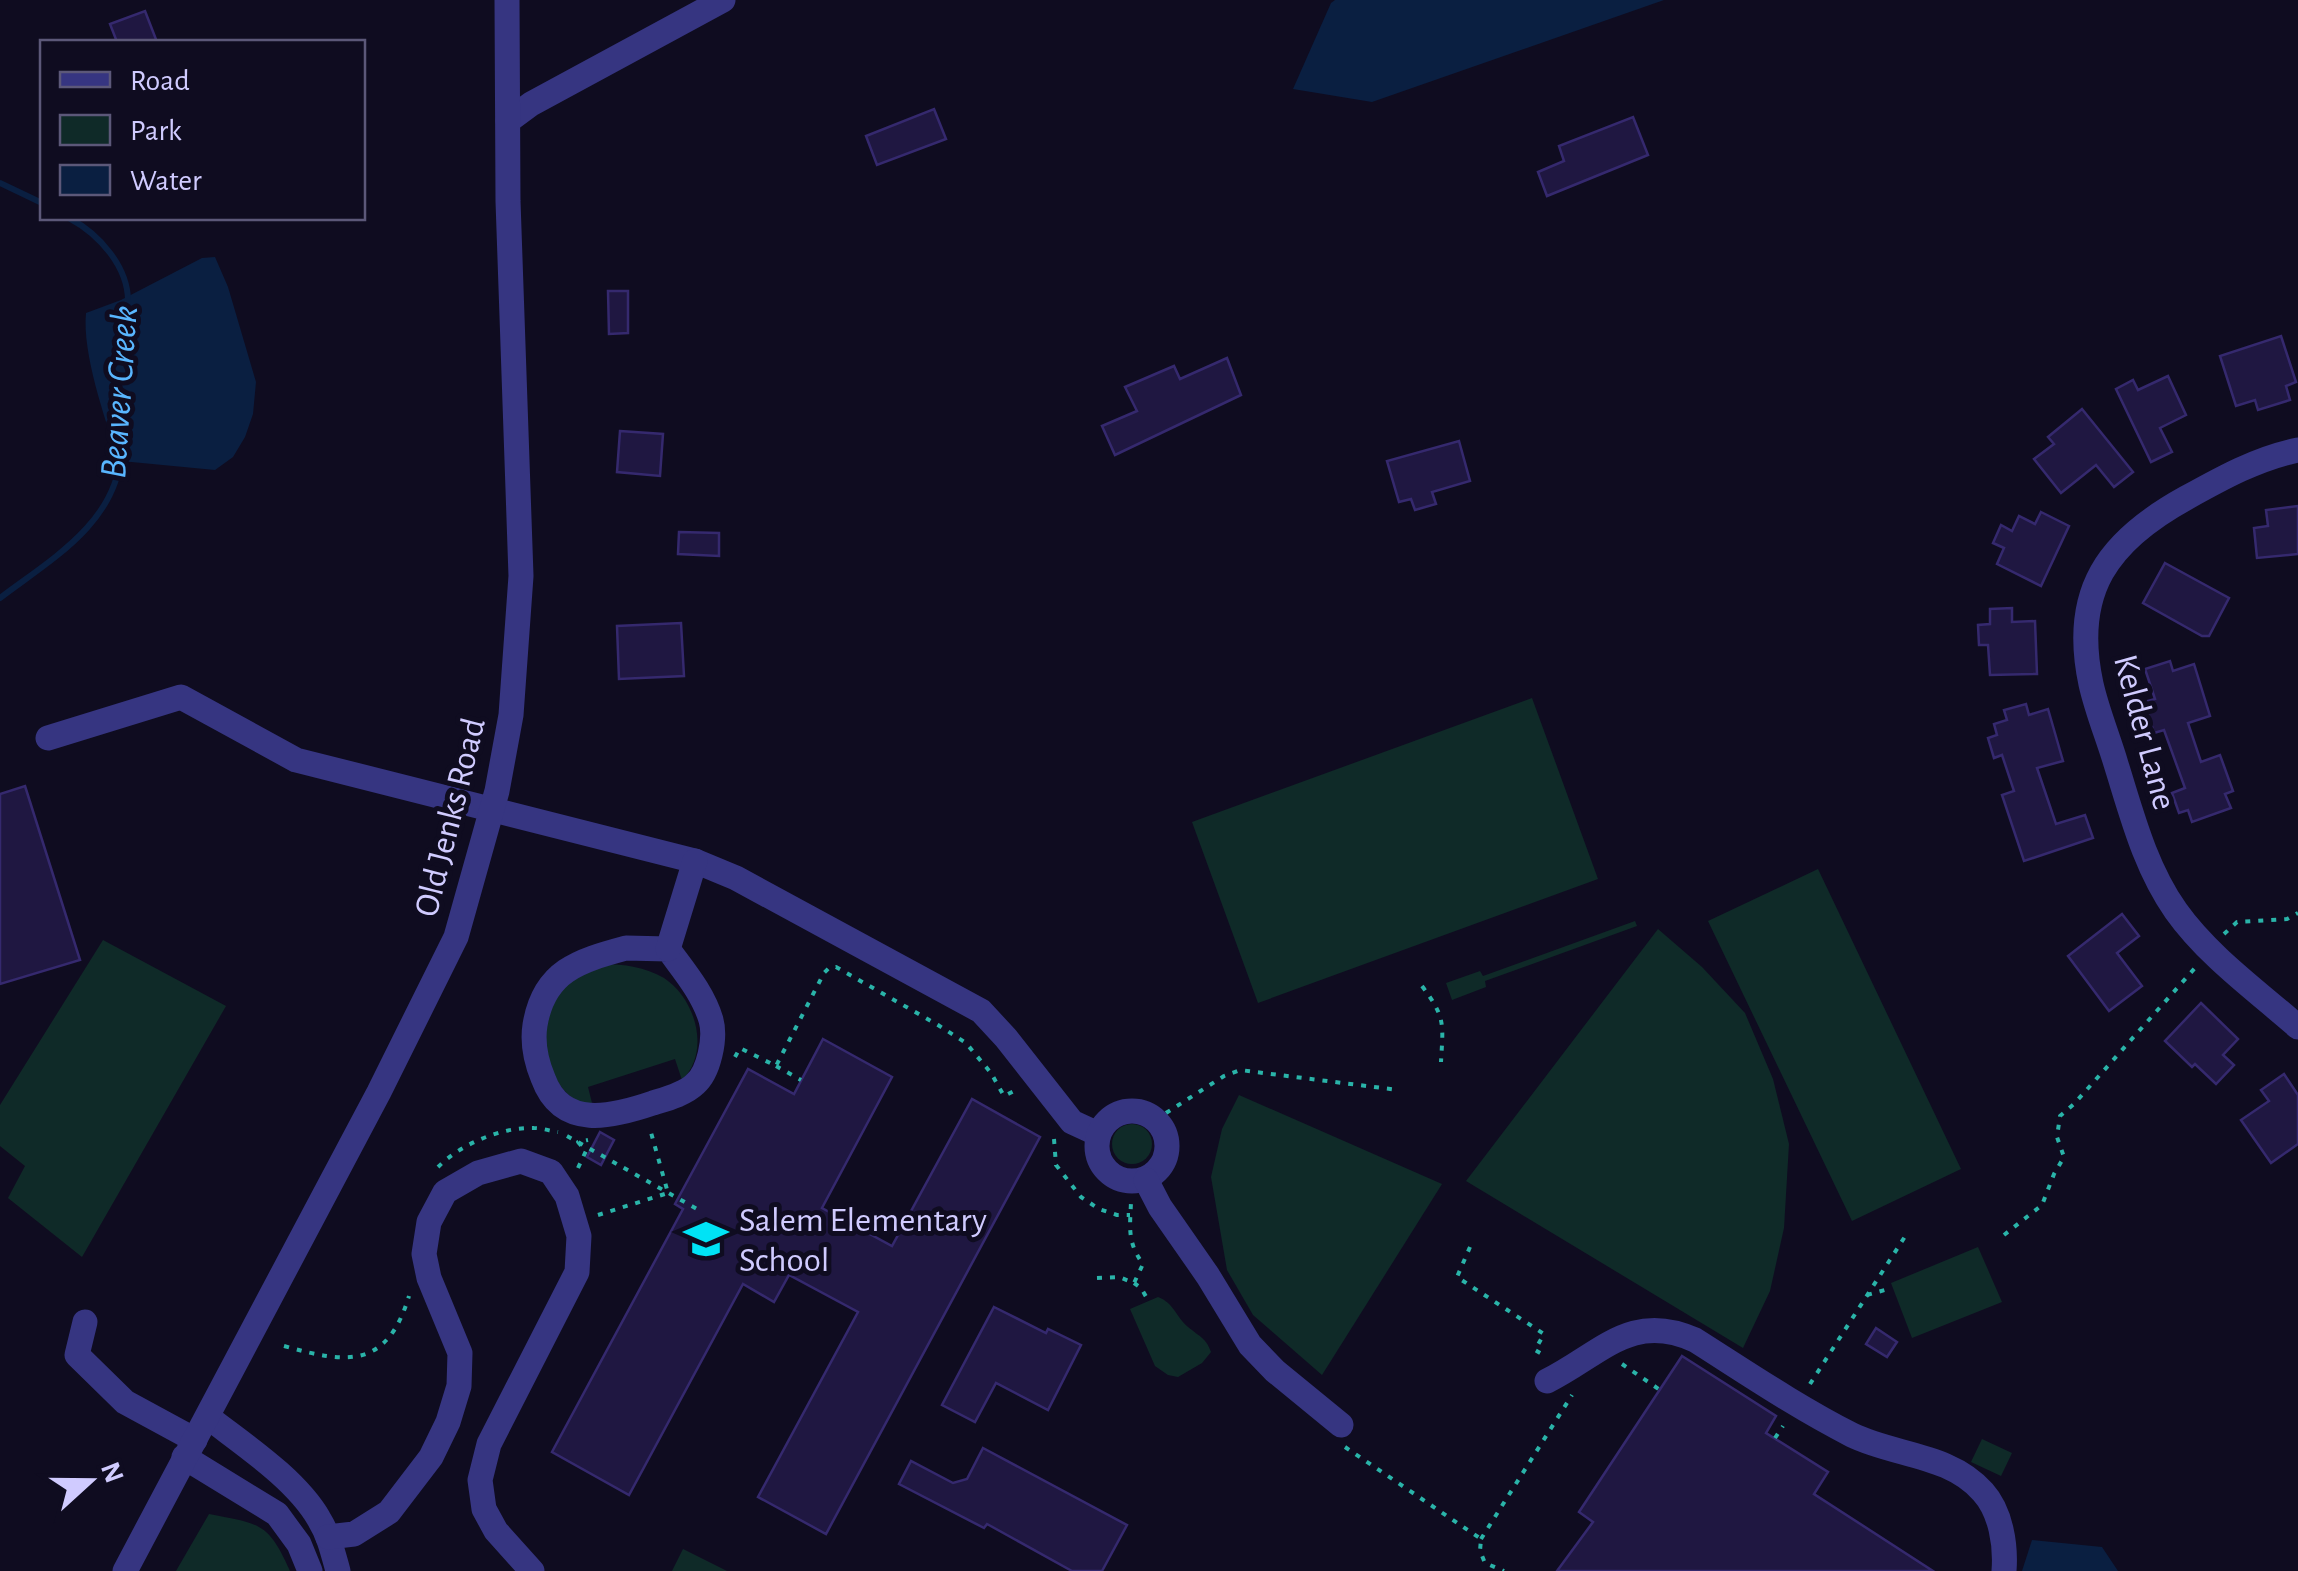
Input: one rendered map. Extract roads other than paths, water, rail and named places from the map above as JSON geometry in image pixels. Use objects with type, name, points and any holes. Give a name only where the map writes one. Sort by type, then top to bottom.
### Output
[{"type":"street","name":"Old Jenks Road","points":[[125,1571],[379,1092],[456,937],[491,811],[510,715],[521,576],[508,202],[506,0]]},
{"type":"street","points":[[508,121],[531,104],[724,0]]},
{"type":"street","name":"Kelder Lane","points":[[2298,450],[2250,465],[2156,515],[2133,532],[2113,553],[2095,586],[2086,639],[2092,686],[2138,836],[2160,886],[2195,935],[2298,1026]]},
{"type":"street","points":[[48,738],[181,697],[296,760],[695,862],[736,878],[981,1010],[1072,1122],[1098,1134]]},
{"type":"street","points":[[668,949],[695,862]]},
{"type":"street","points":[[626,948],[668,949],[695,986],[712,1023],[710,1062],[695,1085],[628,1112],[581,1116],[559,1104],[546,1088],[536,1059],[534,1032],[540,1001],[560,973],[593,957],[626,948]]},
{"type":"street","points":[[1136,1111],[1147,1114],[1164,1130],[1167,1153],[1156,1173],[1138,1181],[1112,1176],[1098,1157],[1098,1134],[1113,1116],[1136,1111]]},
{"type":"street","points":[[328,1537],[354,1534],[389,1512],[431,1456],[448,1422],[459,1386],[460,1353],[429,1278],[424,1254],[430,1222],[445,1192],[478,1172],[521,1162],[551,1172],[567,1196],[579,1236],[577,1272],[489,1444],[480,1480],[484,1510],[496,1532],[532,1571]]},
{"type":"street","points":[[1138,1181],[1208,1276],[1250,1345],[1274,1371],[1341,1425]]},
{"type":"street","points":[[85,1322],[77,1355],[126,1402],[277,1514],[299,1544],[310,1571]]},
{"type":"street","points":[[1547,1381],[1642,1329],[1678,1332],[1856,1437],[1958,1469],[1986,1494],[1996,1515],[2006,1554],[2004,1571]]},
{"type":"street","points":[[208,1416],[290,1484],[318,1516],[338,1571]]},
{"type":"water","points":[[1335,0],[1664,0],[1372,102],[1293,89]]},
{"type":"water","points":[[215,257],[228,287],[256,382],[253,414],[245,437],[233,457],[215,470],[121,461],[91,366],[86,313],[121,300],[202,258]]},
{"type":"water","points":[[2032,1540],[2102,1547],[2118,1571],[2022,1571]]},
{"type":"waterway","name":"Beaver Creek","points":[[0,183],[40,202]]},
{"type":"waterway","name":"Beaver Creek","points":[[72,220],[110,253],[123,277],[128,303]]},
{"type":"waterway","name":"Beaver Creek","points":[[0,598],[59,554],[93,521],[107,501],[121,455]]},
{"type":"place","name":"Salem Elementary School","points":[[706,1239]]}]
